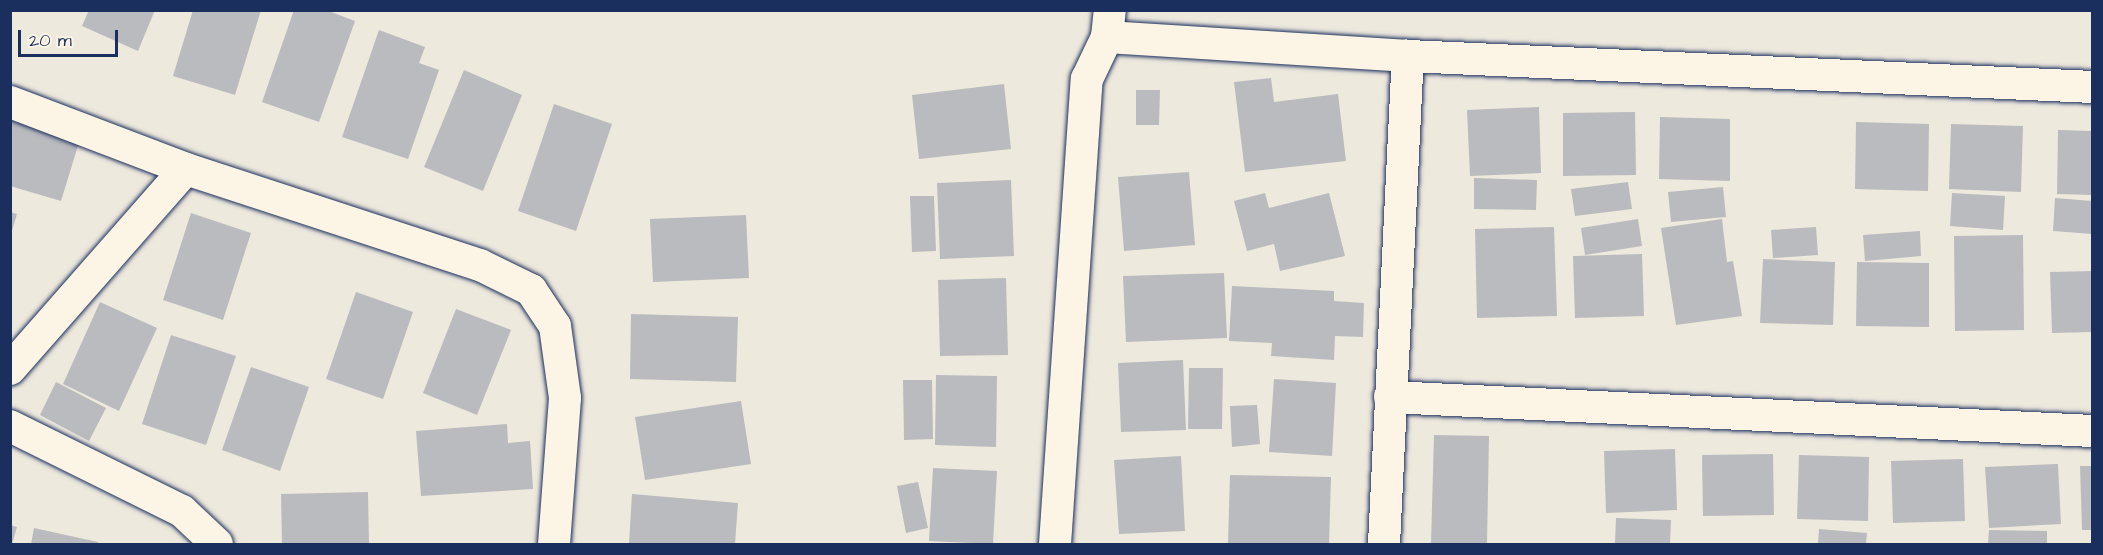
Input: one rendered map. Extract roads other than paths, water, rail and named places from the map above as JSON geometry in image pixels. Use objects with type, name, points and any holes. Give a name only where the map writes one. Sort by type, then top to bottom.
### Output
[{"type":"street","points":[[1055,544],[1087,79],[1109,24],[1408,56],[2092,87]]},
{"type":"street","points":[[1384,544],[1408,56]]},
{"type":"street","points":[[10,102],[186,169],[480,265],[531,290],[555,326],[565,398],[554,544]]},
{"type":"street","points":[[10,369],[186,169]]},
{"type":"street","points":[[1390,398],[2092,431]]},
{"type":"street","points":[[10,426],[182,511],[217,544]]}]
